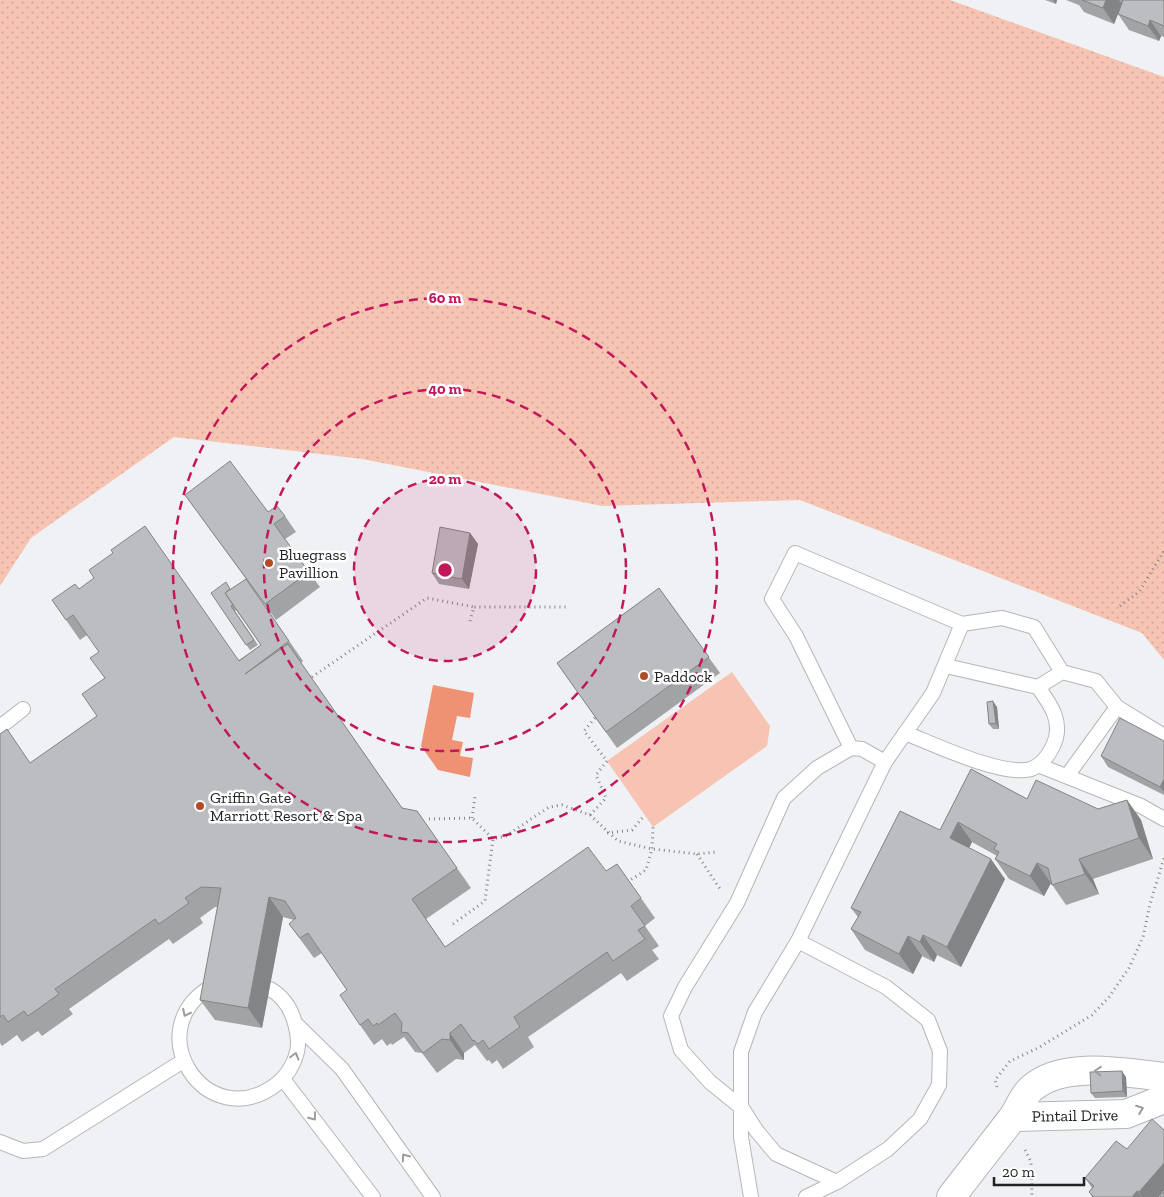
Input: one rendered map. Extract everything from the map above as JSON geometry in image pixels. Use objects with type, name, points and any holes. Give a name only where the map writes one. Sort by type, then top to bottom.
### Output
[{"type":"street","name":"Pintail Drive","points":[[951,1197],[1012,1118],[1032,1088],[1054,1076],[1090,1070],[1164,1077]]},
{"type":"street","name":"Pintail Drive","points":[[1012,1118],[1126,1114],[1164,1100]]},
{"type":"lane","points":[[851,748],[796,636],[772,599],[795,553],[962,624],[1002,618],[1034,627],[1062,672],[1096,680],[1118,707],[1164,736]]},
{"type":"lane","points":[[750,1197],[741,1137],[741,1052],[755,1012],[798,941],[886,762],[933,693],[946,666],[962,624]]},
{"type":"lane","points":[[905,733],[999,768],[1028,771],[1046,760],[1057,736],[1054,708],[1038,687],[946,666]]},
{"type":"lane","points":[[1038,687],[1062,672]]},
{"type":"lane","points":[[1067,776],[1118,707]]},
{"type":"lane","points":[[0,727],[23,709]]},
{"type":"lane","points":[[837,1182],[776,1154],[756,1130],[742,1108],[710,1082],[681,1050],[671,1016],[685,986],[737,903],[784,798],[817,768],[851,748],[862,749],[886,762]]},
{"type":"lane","points":[[1038,765],[1141,806],[1164,819]]},
{"type":"lane","points":[[798,941],[886,987],[921,1014],[928,1020],[940,1051],[939,1085],[920,1119],[888,1149],[837,1182],[806,1197]]},
{"type":"lane","points":[[221,982],[204,990],[190,1003],[182,1021],[179,1041],[183,1061],[193,1078],[209,1091],[228,1098],[248,1098],[267,1092],[283,1079],[294,1063],[298,1044],[297,1025],[289,1007],[276,992],[270,989]]},
{"type":"lane","points":[[297,1025],[342,1069],[433,1197]]},
{"type":"lane","points":[[0,1142],[23,1150],[43,1149],[183,1061]]},
{"type":"lane","points":[[283,1079],[373,1197]]},
{"type":"path","points":[[1120,606],[1139,592],[1164,551]]},
{"type":"path","points":[[312,677],[427,598],[474,607],[566,607]]},
{"type":"path","points":[[470,621],[474,607]]},
{"type":"path","points":[[590,815],[606,798],[596,775],[607,761],[584,731],[595,718]]},
{"type":"path","points":[[472,818],[475,796]]},
{"type":"path","points":[[493,839],[506,836],[549,807],[562,805],[590,815],[607,833],[618,841],[652,850],[697,854],[716,852]]},
{"type":"path","points":[[428,819],[472,818],[493,839]]},
{"type":"path","points":[[607,833],[620,833],[632,830],[643,818]]},
{"type":"path","points":[[623,885],[646,870],[652,850],[653,827]]},
{"type":"path","points":[[453,924],[485,901],[493,839]]},
{"type":"path","points":[[697,854],[721,890]]},
{"type":"path","points":[[1032,1197],[1031,1162],[995,1080],[1010,1061],[1038,1048],[1092,1014],[1109,997],[1129,968],[1143,936],[1150,904],[1164,858]]},
{"type":"shaded area","points":[[0,0],[950,0],[1164,77],[1164,660],[1142,633],[800,500],[602,506],[362,459],[174,437],[31,538],[0,586]]},
{"type":"shaded area","points":[[732,672],[770,726],[767,746],[653,827],[607,761]]},
{"type":"shaded area","points":[[433,685],[474,693],[470,718],[457,716],[452,740],[463,742],[460,756],[473,758],[470,777],[438,770],[421,746]]},
{"type":"building","points":[[1082,0],[1106,0],[1103,8]]},
{"type":"building","points":[[1123,0],[1164,0],[1164,26],[1150,20],[1148,26],[1118,14]]},
{"type":"building","name":"Bluegrass Pavillion","points":[[230,461],[268,512],[277,506],[285,516],[274,524],[309,572],[265,604],[185,495]]},
{"type":"building","name":"Griffin Gate Marriott Resort & Spa","points":[[145,526],[239,661],[261,645],[225,593],[246,579],[289,641],[245,674],[288,644],[402,808],[417,811],[457,868],[412,899],[445,947],[588,847],[606,871],[617,864],[641,898],[631,906],[645,926],[638,930],[645,939],[613,961],[607,952],[514,1017],[520,1027],[489,1049],[483,1040],[478,1044],[473,1041],[461,1024],[450,1033],[450,1040],[442,1039],[423,1053],[408,1033],[401,1032],[402,1023],[395,1013],[378,1025],[377,1023],[373,1026],[368,1019],[360,1025],[340,995],[347,990],[308,933],[300,938],[289,924],[296,918],[285,901],[269,897],[248,1008],[200,1000],[221,888],[201,887],[185,898],[189,903],[159,924],[155,919],[55,989],[59,994],[28,1016],[24,1011],[8,1022],[3,1015],[0,1017],[0,734],[7,729],[30,763],[97,716],[82,694],[105,678],[90,658],[99,652],[73,615],[66,620],[52,600],[75,584],[79,589],[94,578],[89,570],[113,553],[111,550]]},
{"type":"building","points":[[440,527],[470,533],[462,579],[432,573]]},
{"type":"building","points":[[226,582],[230,589],[225,593],[233,605],[231,606],[254,640],[246,645],[211,593]]},
{"type":"building","name":"Paddock","points":[[659,588],[709,657],[606,732],[557,663]]},
{"type":"building","points":[[993,701],[996,723],[989,724],[987,702]]},
{"type":"building","points":[[1120,718],[1164,741],[1164,779],[1160,787],[1101,756]]},
{"type":"building","points":[[971,769],[1027,799],[1036,780],[1098,809],[1127,800],[1139,838],[1079,859],[1085,874],[1052,885],[1048,868],[1037,863],[1030,876],[995,859],[999,852],[994,849],[997,844],[958,822],[950,838],[991,859],[947,947],[923,935],[920,942],[908,936],[899,954],[851,929],[861,912],[851,908],[900,811],[940,830]]},
{"type":"building","points":[[1122,1071],[1123,1091],[1091,1093],[1090,1072]]},
{"type":"building","points":[[1152,1119],[1164,1130],[1164,1163],[1139,1192],[1137,1191],[1132,1197],[1094,1197],[1089,1192],[1094,1186],[1085,1178],[1116,1141],[1127,1149]]},
{"type":"place","name":"Bluegrass Pavillion","points":[[269,563]]},
{"type":"place","name":"Paddock","points":[[644,676]]},
{"type":"place","name":"Griffin Gate Marriott Resort & Spa","points":[[200,806]]}]
